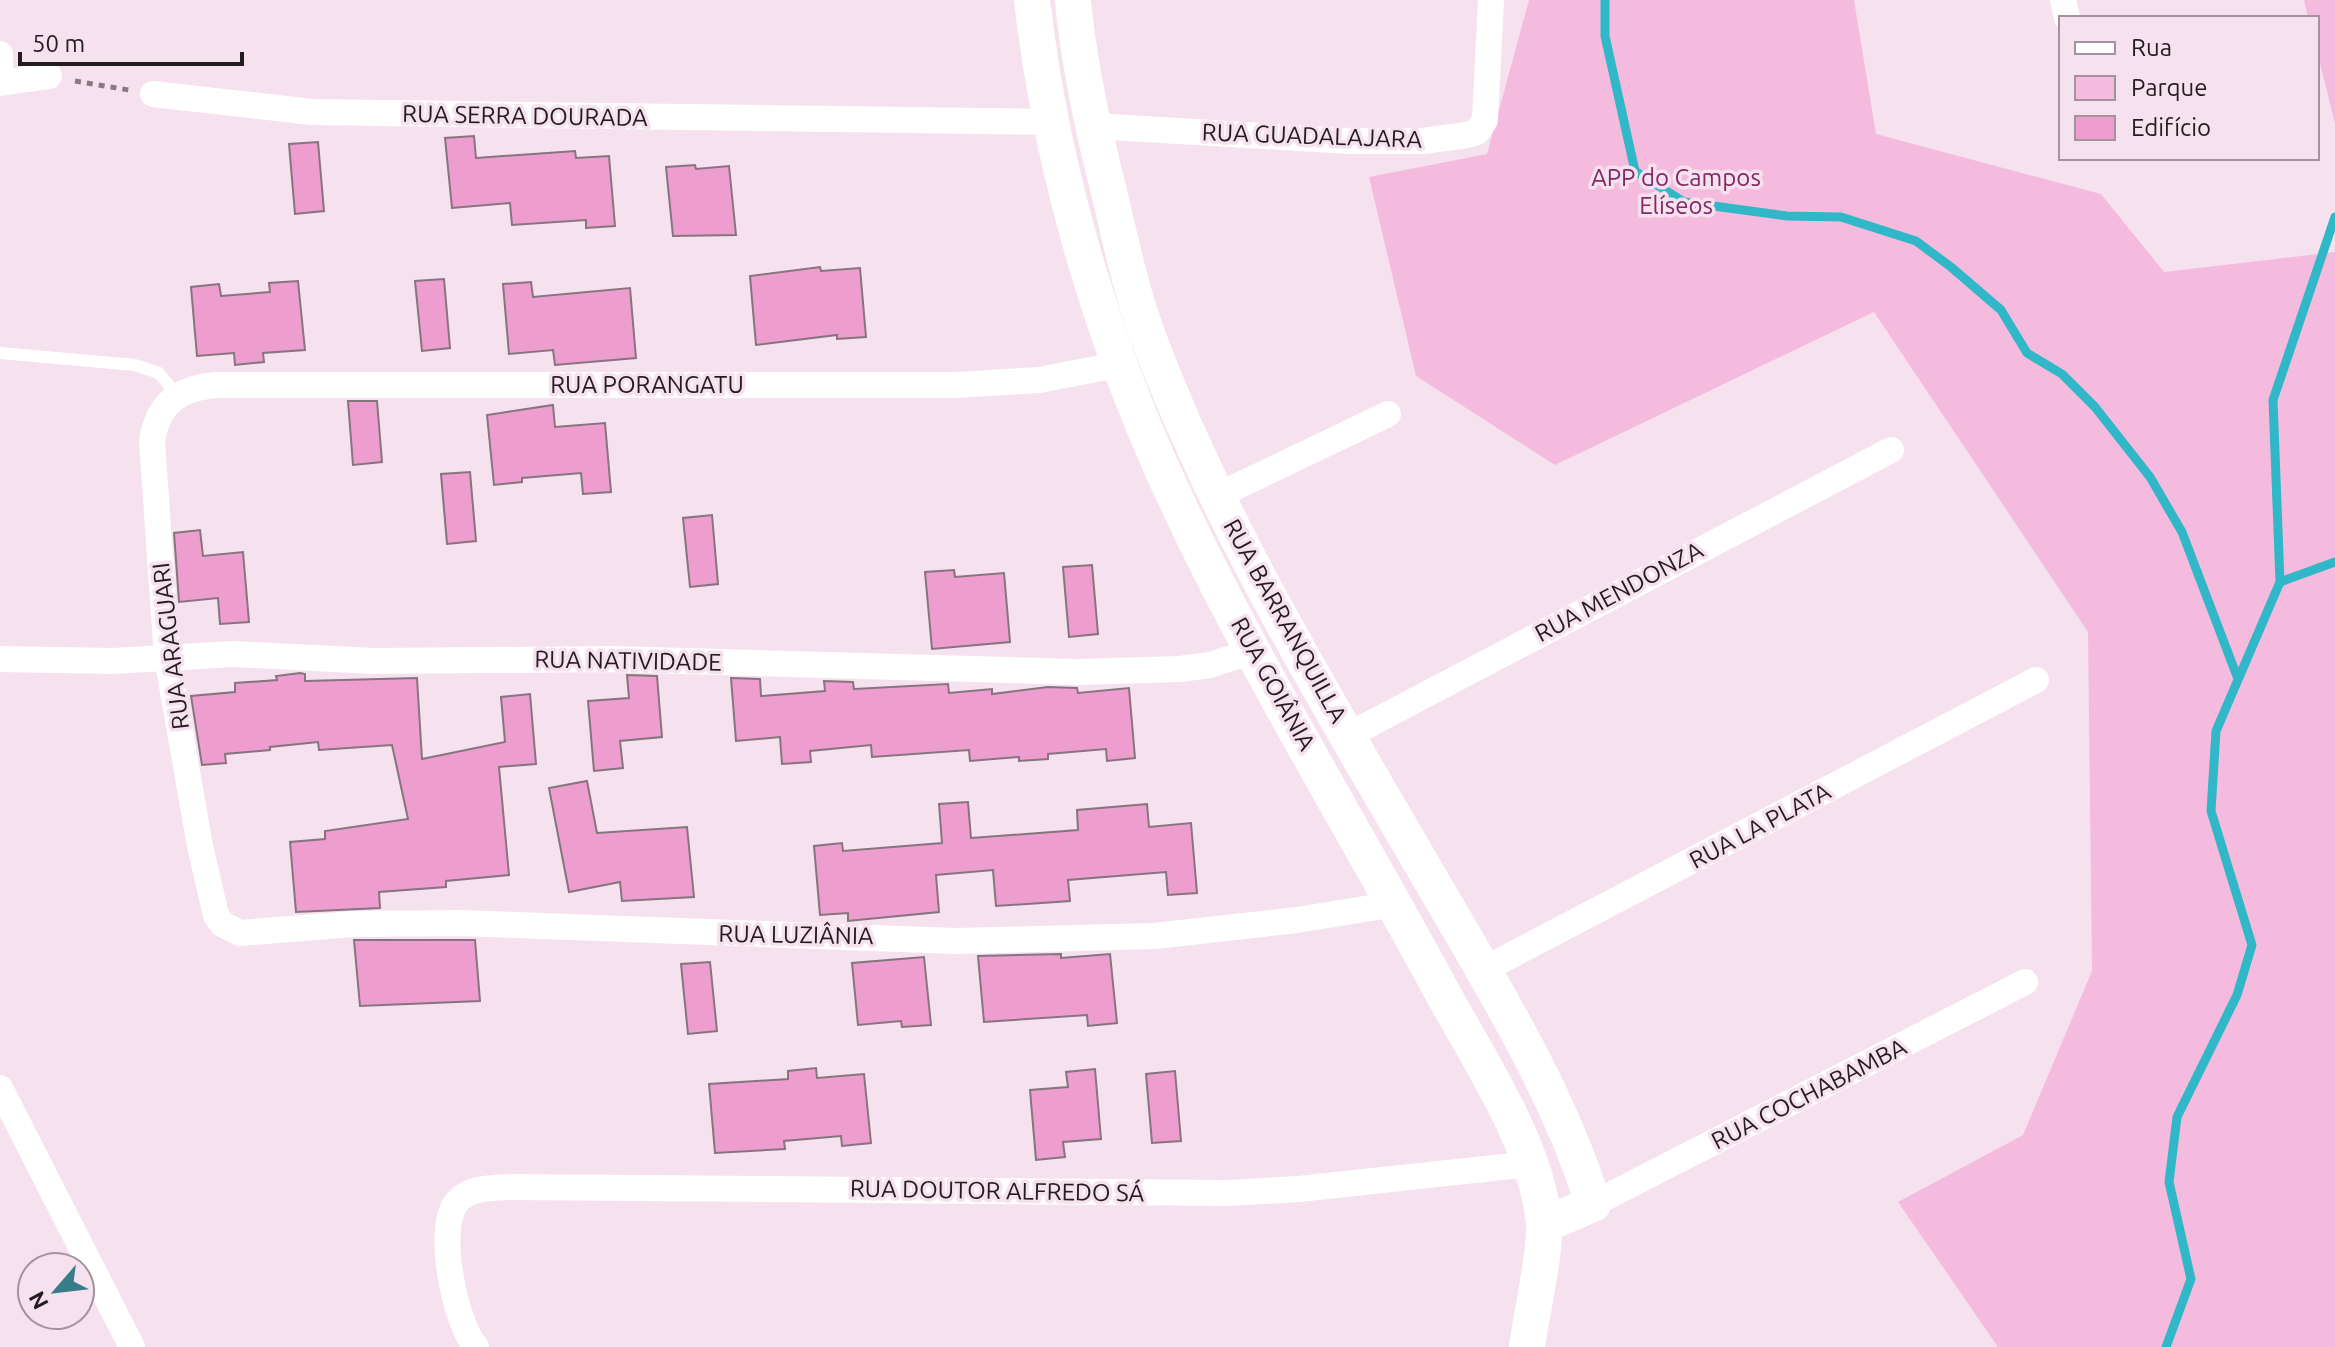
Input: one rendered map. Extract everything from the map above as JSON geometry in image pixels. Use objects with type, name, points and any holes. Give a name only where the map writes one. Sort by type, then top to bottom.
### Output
[{"type":"street","name":"RUA GOIÂNIA","points":[[1032,0],[1052,122],[1113,352],[1179,506],[1253,651],[1395,904],[1531,1164],[1544,1225],[1527,1347]]},
{"type":"street","name":"RUA BARRANQUILLA","points":[[1073,0],[1093,126],[1144,326],[1217,496],[1347,736],[1483,970],[1573,1142],[1593,1204]]},
{"type":"street","name":"RUA GUADALAJARA","points":[[1093,126],[1350,141],[1423,141],[1467,135],[1480,129],[1485,120],[1491,0]]},
{"type":"street","points":[[0,54],[0,75]]},
{"type":"street","points":[[0,83],[49,76]]},
{"type":"street","name":"RUA SERRA DOURADA","points":[[153,94],[312,112],[1052,122]]},
{"type":"street","points":[[1113,352],[1144,326]]},
{"type":"street","name":"RUA PORANGATU","points":[[176,394],[195,387],[217,385],[956,385],[1039,380],[1113,352]]},
{"type":"street","name":"RUA ARAGUARI","points":[[176,394],[155,423],[152,441],[167,657],[212,903]]},
{"type":"street","points":[[1217,496],[1388,414]]},
{"type":"street","name":"RUA MENDONZA","points":[[1347,736],[1891,450]]},
{"type":"street","name":"RUA NATIVIDADE","points":[[0,659],[113,661],[233,654],[374,661],[613,659],[1077,672],[1180,669],[1210,665],[1253,651]]},
{"type":"street","name":"RUA LA PLATA","points":[[1483,970],[2036,680]]},
{"type":"street","name":"RUA LUZIÂNIA","points":[[212,903],[222,924],[240,933],[354,924],[461,923],[956,941],[1184,933],[1395,904]]},
{"type":"street","name":"RUA COCHABAMBA","points":[[1593,1204],[2025,982]]},
{"type":"street","points":[[0,1088],[132,1347]]},
{"type":"street","name":"RUA DOUTOR ALFREDO SÁ","points":[[476,1347],[460,1322],[451,1283],[450,1214],[464,1196],[475,1191],[510,1187],[1228,1193],[1299,1189],[1531,1164]]},
{"type":"street","points":[[1544,1225],[1593,1204]]},
{"type":"lane","points":[[0,353],[97,359],[143,366],[159,373],[176,394]]},
{"type":"path","points":[[49,76],[153,94]]},
{"type":"green space","name":"APP do Campos Elíseos","points":[[1529,0],[1854,0],[1876,134],[2101,194],[2164,272],[2335,252],[2335,1347],[1998,1347],[1898,1202],[2023,1135],[2092,971],[2088,632],[1874,312],[1555,465],[1416,376],[1369,177],[1487,154]]},
{"type":"green space","points":[[2304,0],[2335,0],[2335,123],[2319,60],[2319,16],[2308,16]]},
{"type":"building","points":[[474,136],[476,158],[575,151],[576,158],[609,156],[615,226],[586,228],[586,220],[512,225],[510,203],[452,208],[445,138]]},
{"type":"building","points":[[318,142],[324,211],[295,214],[289,144]]},
{"type":"building","points":[[695,165],[696,169],[729,166],[736,235],[673,236],[666,167]]},
{"type":"building","points":[[820,267],[821,271],[860,268],[866,337],[837,339],[837,335],[756,345],[750,276]]},
{"type":"building","points":[[444,279],[450,348],[422,351],[415,281]]},
{"type":"building","points":[[298,281],[305,350],[263,353],[264,362],[235,365],[234,353],[197,356],[191,287],[219,284],[221,296],[270,292],[269,283]]},
{"type":"building","points":[[531,282],[533,297],[630,288],[636,358],[555,365],[553,350],[509,354],[503,284]]},
{"type":"building","points":[[348,401],[377,401],[382,462],[353,465]]},
{"type":"building","points":[[553,405],[555,427],[605,423],[611,492],[583,494],[581,473],[522,478],[522,482],[494,485],[487,415]]},
{"type":"building","points":[[470,472],[476,541],[447,544],[441,474]]},
{"type":"building","points":[[712,515],[718,584],[690,587],[683,518]]},
{"type":"building","points":[[200,530],[203,556],[243,552],[249,622],[220,624],[218,598],[179,602],[174,533]]},
{"type":"building","points":[[1092,565],[1098,634],[1069,637],[1063,567]]},
{"type":"building","points":[[954,570],[955,577],[1004,573],[1010,642],[932,649],[925,572]]},
{"type":"building","points":[[305,674],[305,681],[417,678],[422,759],[505,742],[501,697],[530,694],[536,764],[499,767],[509,875],[446,881],[446,887],[379,892],[380,908],[296,912],[290,842],[325,839],[325,831],[408,819],[392,745],[319,750],[318,742],[270,747],[270,750],[225,754],[226,763],[202,765],[191,696],[235,692],[235,683],[277,680],[276,676]]},
{"type":"building","points":[[627,675],[657,676],[662,737],[620,741],[623,768],[594,771],[588,701],[629,698]]},
{"type":"building","points":[[731,678],[760,679],[761,696],[825,691],[824,681],[853,682],[854,689],[948,684],[949,693],[992,689],[992,694],[1048,687],[1077,688],[1078,693],[1129,688],[1135,758],[1107,761],[1106,749],[1048,754],[1048,759],[1019,761],[1019,757],[970,761],[969,750],[872,757],[871,745],[810,751],[811,762],[782,764],[780,737],[736,741]]},
{"type":"building","points":[[587,781],[597,833],[687,827],[694,897],[622,901],[620,882],[569,892],[549,788]]},
{"type":"building","points":[[968,802],[971,838],[1078,830],[1077,810],[1147,804],[1149,827],[1191,823],[1197,893],[1168,895],[1166,872],[1068,880],[1070,901],[996,906],[993,870],[936,875],[939,912],[848,921],[848,913],[820,915],[814,846],[842,843],[843,851],[942,843],[939,804]]},
{"type":"building","points":[[354,940],[475,940],[480,1001],[360,1006]]},
{"type":"building","points":[[1061,954],[1061,958],[1110,954],[1117,1023],[1088,1026],[1087,1015],[984,1022],[978,956]]},
{"type":"building","points":[[924,957],[931,1025],[902,1027],[901,1021],[858,1025],[852,963]]},
{"type":"building","points":[[710,962],[717,1031],[688,1034],[681,964]]},
{"type":"building","points":[[816,1068],[817,1078],[864,1074],[871,1143],[842,1146],[841,1136],[784,1141],[785,1149],[715,1153],[709,1084],[788,1079],[788,1071]]},
{"type":"building","points":[[1095,1069],[1101,1139],[1063,1142],[1065,1157],[1036,1160],[1030,1090],[1068,1087],[1066,1072]]},
{"type":"building","points":[[1175,1071],[1181,1141],[1152,1143],[1146,1074]]},
{"type":"waterway","points":[[1605,0],[1605,36],[1635,171],[1684,202],[1787,216],[1841,217],[1916,241],[1951,267],[2001,310],[2027,353],[2062,374],[2095,407],[2150,477],[2182,532],[2238,679]]},
{"type":"waterway","points":[[2166,1347],[2191,1279],[2169,1182],[2177,1117],[2237,995],[2252,945],[2211,811],[2216,731],[2280,582],[2273,400],[2335,217]]},
{"type":"waterway","points":[[2280,582],[2335,562]]}]
